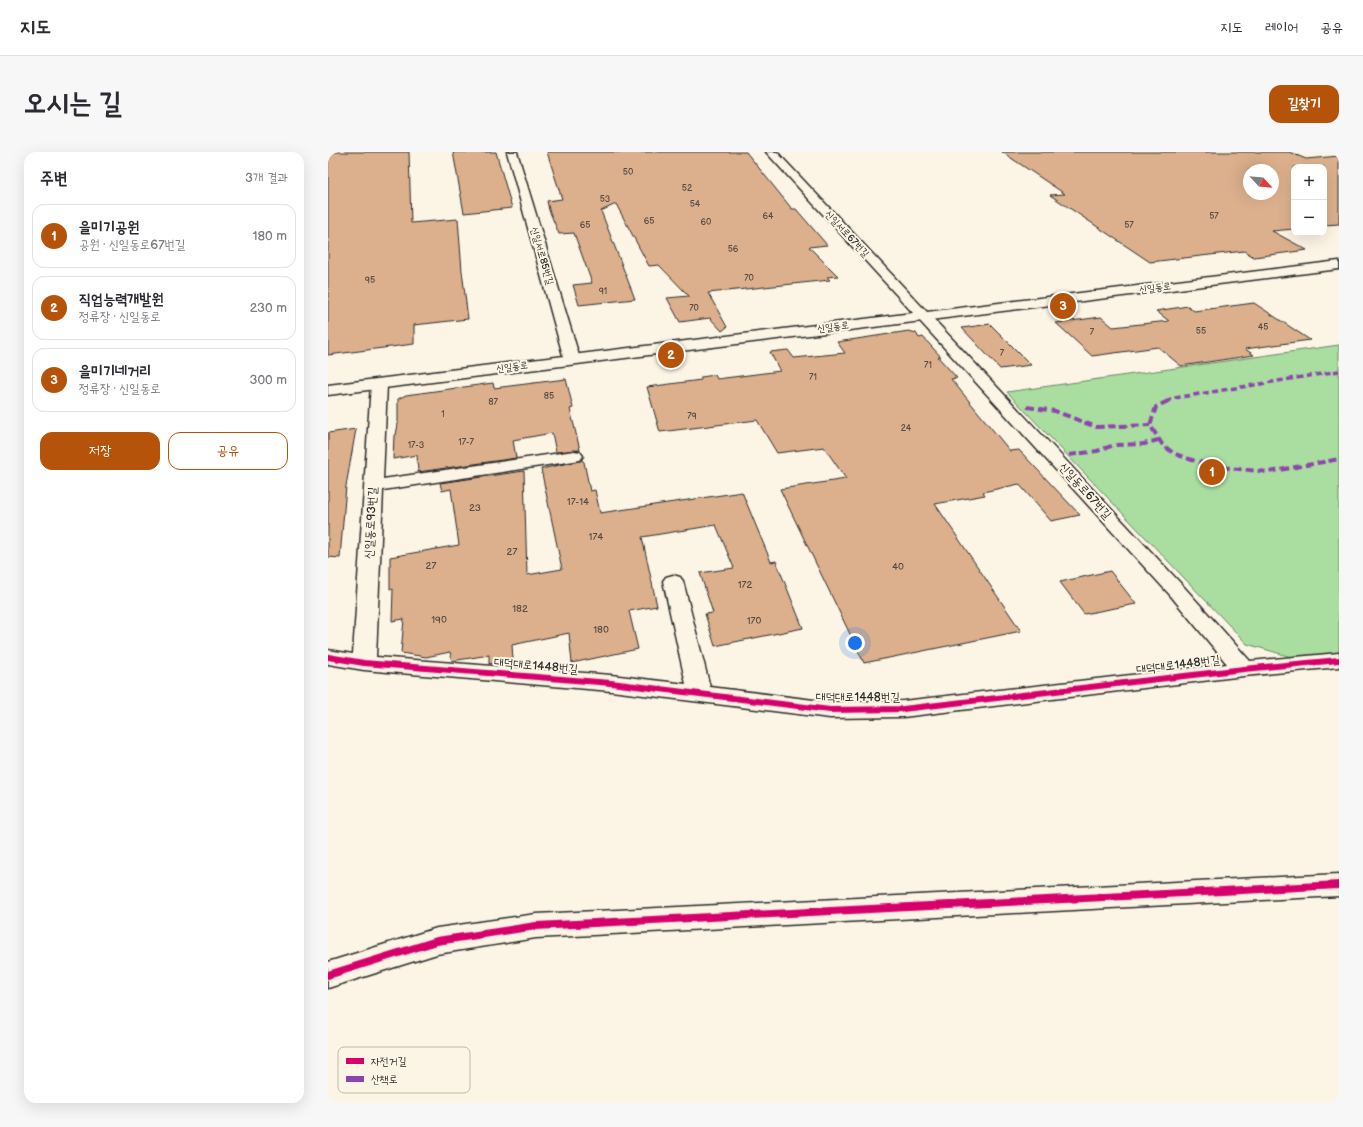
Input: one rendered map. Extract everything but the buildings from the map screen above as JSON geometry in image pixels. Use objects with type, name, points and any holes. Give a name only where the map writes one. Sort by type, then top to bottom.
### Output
[{"type":"street","name":"신일서로85번길","points":[[512,152],[572,359]]},
{"type":"street","name":"신일서로67번길","points":[[771,152],[923,316]]},
{"type":"street","name":"신일동로","points":[[328,390],[1339,265]]},
{"type":"street","name":"신일동로67번길","points":[[923,316],[1177,591],[1244,669]]},
{"type":"street","name":"신일동로93번길","points":[[364,663],[379,384]]},
{"type":"street","points":[[374,486],[574,456]]},
{"type":"street","points":[[673,581],[698,685],[698,694]]},
{"type":"street","name":"대덕대로1448번길","points":[[328,658],[364,663],[612,683],[830,710],[903,709],[1244,669],[1339,660]]},
{"type":"street","points":[[328,975],[437,941],[536,926],[1339,885]]},
{"type":"green space","points":[[1339,345],[1339,656],[1305,661],[1247,644],[1007,392]]},
{"type":"marked path","points":[[1339,371],[1175,398],[1156,407],[1150,425],[1162,444],[1173,453],[1192,460],[1220,467],[1269,472],[1339,459]]},
{"type":"marked path","points":[[1027,407],[1055,411],[1096,427],[1150,425]]},
{"type":"marked path","points":[[1069,455],[1097,451],[1114,445],[1144,444],[1158,440]]},
{"type":"cycle path","points":[[328,657],[364,663],[611,683],[830,710],[903,709],[1244,669],[1339,660]]},
{"type":"cycle path","points":[[328,975],[437,941],[536,926],[1339,885]]},
{"type":"place","name":"을미기네거리","points":[[1063,306]]},
{"type":"place","name":"직업능력개발원","points":[[671,355]]},
{"type":"place","name":"을미기공원","points":[[1212,472]]}]
